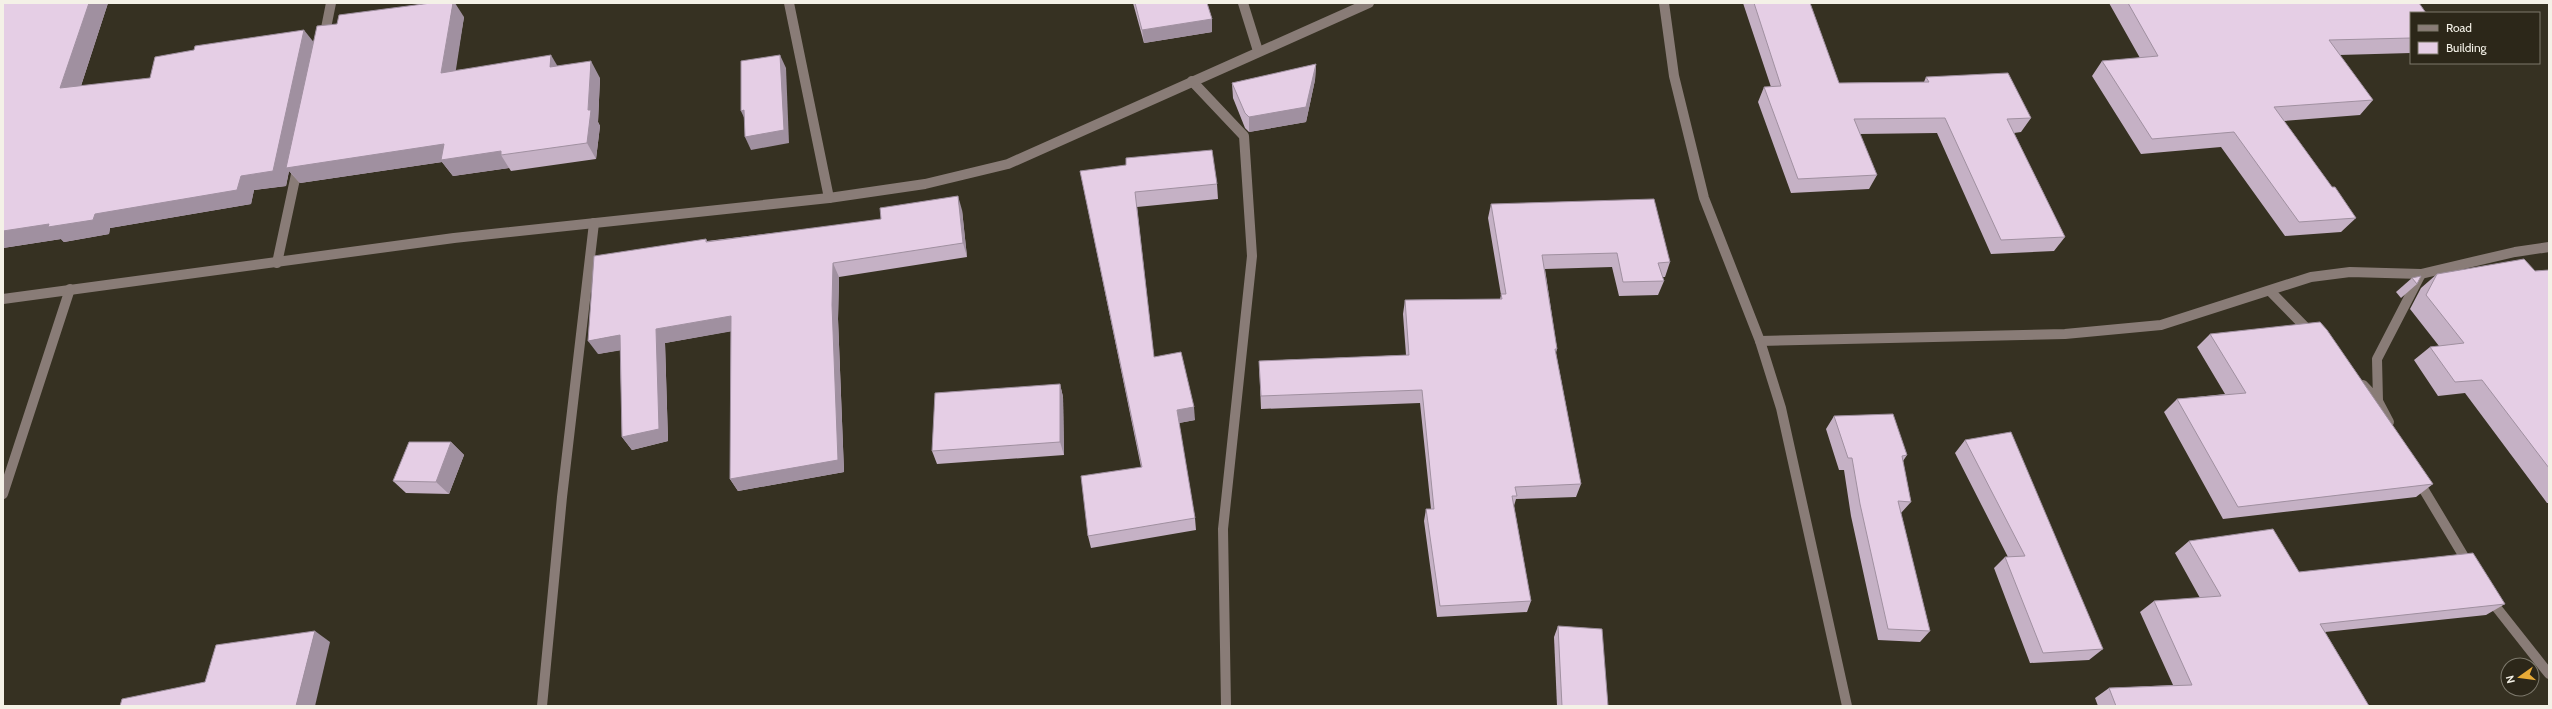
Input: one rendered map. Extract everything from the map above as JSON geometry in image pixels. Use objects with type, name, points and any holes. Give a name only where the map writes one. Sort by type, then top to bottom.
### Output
[{"type":"street","points":[[322,49],[331,3]]},
{"type":"street","points":[[789,3],[829,198]]},
{"type":"street","points":[[1243,3],[1258,51]]},
{"type":"street","points":[[3,299],[454,238],[829,198],[925,184],[1008,164],[1258,51],[1369,3]]},
{"type":"street","points":[[1664,3],[1674,76],[1704,198],[1760,341],[1781,408],[1847,706]]},
{"type":"street","points":[[1192,81],[1244,136],[1252,256],[1223,529],[1226,706]]},
{"type":"street","points":[[278,263],[300,156]]},
{"type":"street","points":[[542,706],[562,497],[594,224]]},
{"type":"street","points":[[1760,341],[2064,334],[2161,325],[2311,278],[2350,272],[2421,274],[2515,252],[2549,247]]},
{"type":"street","points":[[2378,401],[2377,359],[2421,274]]},
{"type":"street","points":[[3,494],[70,289]]},
{"type":"street","points":[[2270,291],[2319,340]]},
{"type":"street","points":[[2356,379],[2378,401],[2392,429]]},
{"type":"street","points":[[2414,472],[2428,501],[2477,578]]},
{"type":"street","points":[[2485,591],[2497,610],[2549,674]]},
{"type":"building","points":[[3,3],[89,3],[60,88],[150,78],[155,57],[194,50],[195,46],[304,30],[273,171],[241,176],[237,190],[95,214],[93,220],[48,227],[49,224],[3,231]]},
{"type":"building","points":[[431,3],[453,3],[441,73],[551,55],[550,67],[591,61],[588,110],[591,110],[587,143],[501,155],[501,151],[441,160],[444,144],[286,168],[317,26],[337,24],[339,15]]},
{"type":"building","points":[[1135,3],[1207,3],[1212,19],[1142,30]]},
{"type":"building","points":[[1754,3],[1810,3],[1839,83],[1929,82],[1926,77],[2008,73],[2031,118],[2007,119],[2065,237],[2001,240],[1945,118],[1854,119],[1877,175],[1798,179],[1764,87],[1781,86]]},
{"type":"building","points":[[2128,3],[2419,3],[2425,12],[2410,12],[2410,38],[2329,40],[2373,100],[2274,107],[2332,187],[2335,187],[2356,218],[2299,222],[2234,132],[2152,139],[2102,61],[2158,56]]},
{"type":"building","points":[[780,55],[784,130],[745,137],[744,110],[741,111],[741,61]]},
{"type":"building","points":[[1316,64],[1306,107],[1249,117],[1245,113],[1232,83]]},
{"type":"building","points":[[1212,150],[1217,184],[1135,192],[1154,357],[1181,352],[1194,407],[1177,410],[1195,518],[1088,536],[1081,476],[1142,467],[1080,171],[1126,165],[1126,158]]},
{"type":"building","points":[[958,196],[963,243],[833,263],[832,305],[838,460],[730,479],[731,316],[656,329],[659,429],[622,437],[620,335],[588,341],[594,256],[706,239],[706,242],[881,219],[880,208]]},
{"type":"building","points":[[1654,199],[1670,262],[1658,263],[1664,281],[1623,282],[1617,253],[1542,255],[1557,349],[1555,349],[1581,484],[1515,487],[1517,496],[1512,496],[1531,601],[1440,606],[1426,509],[1434,509],[1422,390],[1261,396],[1259,361],[1409,355],[1405,300],[1502,299],[1501,294],[1506,294],[1491,204]]},
{"type":"building","points":[[2524,259],[2535,271],[2549,270],[2549,468],[2482,380],[2455,382],[2430,347],[2464,343],[2426,295],[2437,274]]},
{"type":"building","points":[[2421,276],[2417,284],[2412,278]]},
{"type":"building","points":[[2320,322],[2433,484],[2238,507],[2177,399],[2246,393],[2210,334]]},
{"type":"building","points":[[1060,384],[1060,442],[932,451],[935,393]]},
{"type":"building","points":[[1893,414],[1907,455],[1902,456],[1911,502],[1898,501],[1930,631],[1888,629],[1860,504],[1852,458],[1848,458],[1834,416]]},
{"type":"building","points":[[2011,432],[2103,649],[2043,653],[2005,557],[2025,556],[1965,440]]},
{"type":"building","points":[[409,442],[451,442],[436,482],[393,481]]},
{"type":"building","points":[[2273,529],[2299,572],[2473,553],[2505,604],[2320,624],[2369,706],[2116,706],[2109,688],[2192,685],[2154,601],[2221,596],[2189,541]]},
{"type":"building","points":[[1558,626],[1602,629],[1608,706],[1562,706]]},
{"type":"building","points":[[315,631],[296,706],[120,706],[122,699],[205,682],[216,645]]}]
